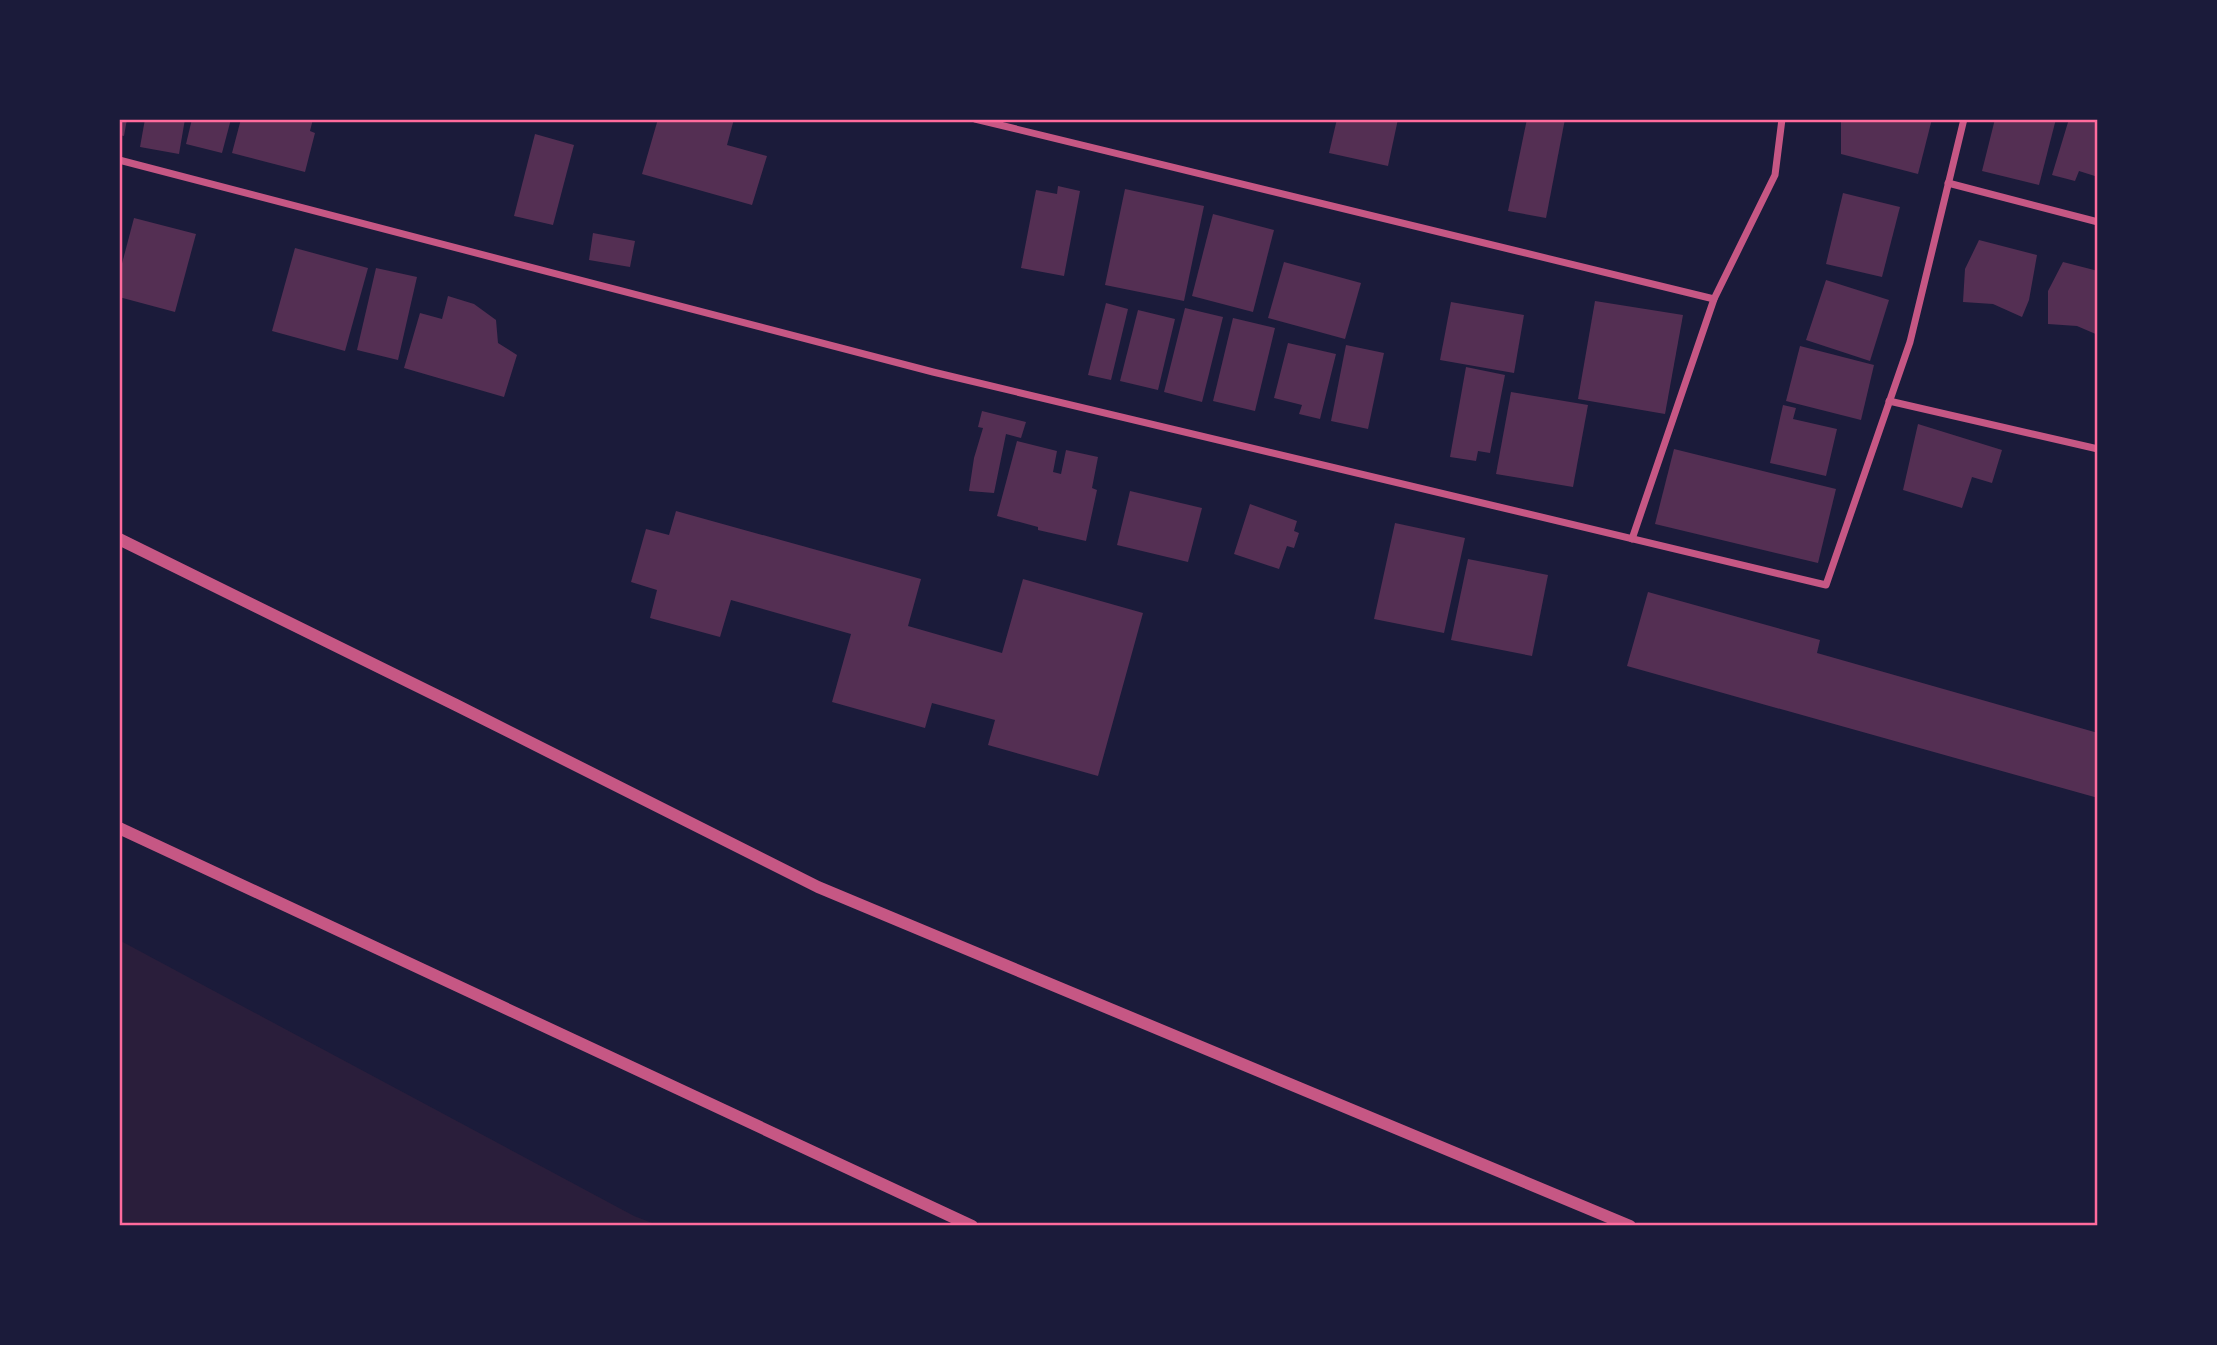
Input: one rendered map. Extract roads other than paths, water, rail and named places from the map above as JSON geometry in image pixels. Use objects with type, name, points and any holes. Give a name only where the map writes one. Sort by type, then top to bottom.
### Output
[{"type":"street","points":[[975,119],[1714,299]]},
{"type":"street","points":[[1632,539],[1714,299],[1775,175],[1782,119]]},
{"type":"street","points":[[119,160],[933,372],[1826,585],[1910,342],[1964,119]]},
{"type":"street","points":[[1948,183],[2098,222]]},
{"type":"street","points":[[1889,401],[2098,449]]},
{"type":"street","points":[[119,539],[818,887],[1630,1226]]},
{"type":"street","points":[[119,828],[972,1226]]}]
